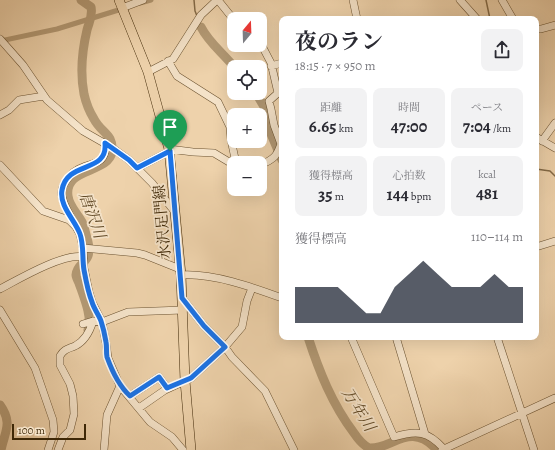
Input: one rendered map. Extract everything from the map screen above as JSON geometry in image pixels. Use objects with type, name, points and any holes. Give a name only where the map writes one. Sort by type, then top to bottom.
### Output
[{"type":"main road","name":"水沢足門線","points":[[120,4],[148,72],[170,150],[183,310],[185,381],[191,450]]},
{"type":"street","points":[[120,4],[143,0]]},
{"type":"street","points":[[148,72],[172,59],[198,19],[217,0],[227,12]]},
{"type":"street","points":[[353,0],[356,16]]},
{"type":"street","points":[[460,0],[474,16]]},
{"type":"street","points":[[502,0],[511,16]]},
{"type":"street","points":[[539,29],[555,25]]},
{"type":"street","points":[[2,42],[22,65],[44,96],[83,131],[108,144],[129,160],[152,183],[175,212]]},
{"type":"street","points":[[265,52],[271,66],[278,93],[269,101],[279,141]]},
{"type":"street","points":[[168,61],[177,76],[218,102],[228,121],[234,156]]},
{"type":"street","points":[[271,66],[279,64]]},
{"type":"street","points":[[0,115],[10,110],[19,100],[44,96]]},
{"type":"street","points":[[555,123],[539,139],[555,148]]},
{"type":"street","points":[[108,144],[100,160],[96,164],[77,170],[66,180],[63,187],[63,203],[70,214],[86,248],[83,257],[89,292],[92,302],[102,322],[108,358],[120,386],[130,396],[150,422],[172,437],[183,450]]},
{"type":"street","points":[[137,168],[170,150],[214,153],[227,160]]},
{"type":"street","points":[[267,162],[274,158],[279,150]]},
{"type":"street","points":[[0,165],[44,211],[73,222]]},
{"type":"street","points":[[539,246],[555,241]]},
{"type":"street","points":[[86,248],[145,255],[180,272],[223,279],[279,297]]},
{"type":"street","points":[[0,289],[49,265],[76,256],[83,257]]},
{"type":"street","points":[[139,408],[167,388],[191,378],[225,347],[242,327],[247,301],[252,288]]},
{"type":"street","points":[[182,298],[204,326],[265,391],[294,450]]},
{"type":"street","points":[[0,310],[35,368],[53,420],[54,432],[48,450]]},
{"type":"street","points":[[83,324],[93,320],[102,322],[128,312],[183,310]]},
{"type":"street","points":[[58,450],[63,437],[70,430],[74,414],[72,390],[60,365],[60,356],[65,350],[76,345],[87,336],[93,320]]},
{"type":"street","points":[[352,340],[394,437],[412,432],[425,434],[438,442],[443,450],[555,398]]},
{"type":"street","points":[[397,340],[425,434]]},
{"type":"street","points":[[498,340],[534,450]]},
{"type":"street","points":[[130,396],[159,377],[167,388]]},
{"type":"street","points":[[104,450],[107,415],[120,386]]},
{"type":"waterway","name":"唐沢川","points":[[81,0],[91,7],[91,16],[83,54],[82,78],[84,94],[92,116],[109,137],[112,146],[112,152],[109,159],[103,164],[79,175],[73,180],[69,187],[69,200],[82,222],[89,249],[87,258],[77,270],[76,275],[88,313],[88,330]]},
{"type":"waterway","points":[[140,3],[151,0]]},
{"type":"waterway","name":"万年川","points":[[194,0],[197,16]]},
{"type":"waterway","points":[[486,0],[489,16]]},
{"type":"waterway","points":[[0,41],[57,29],[125,8]]},
{"type":"waterway","name":"万年川","points":[[201,27],[212,43],[228,60]]},
{"type":"waterway","name":"万年川","points":[[260,100],[266,110],[269,129],[279,153]]},
{"type":"waterway","points":[[539,169],[550,171],[555,176]]},
{"type":"waterway","name":"万年川","points":[[309,340],[322,375],[339,411],[363,444],[369,448],[377,447],[402,438],[418,437],[427,441],[437,450]]},
{"type":"waterway","points":[[0,405],[4,411],[7,422],[1,450]]},
{"type":"route","points":[[105,143],[129,160],[137,168],[170,151],[182,298],[204,326],[225,347],[191,378],[167,388],[159,377],[130,396],[120,386],[107,355],[102,322],[92,302],[89,292],[84,268],[83,248],[80,234],[63,203],[62,190],[66,180],[72,173],[83,167],[96,164],[100,160],[105,151],[105,143]]}]
